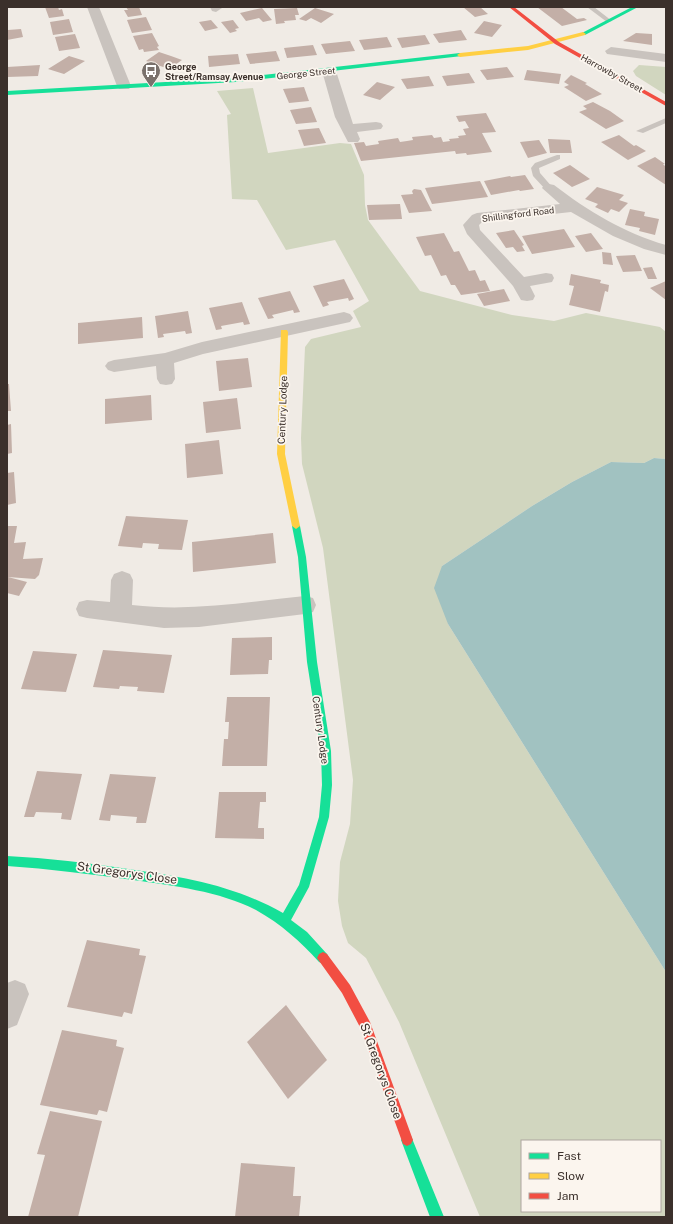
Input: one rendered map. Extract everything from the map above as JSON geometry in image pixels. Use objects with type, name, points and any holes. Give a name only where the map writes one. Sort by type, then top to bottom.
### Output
[{"type":"street","points":[[93,7],[124,86]]},
{"type":"street","name":"Harrowby Street","points":[[511,7],[557,43],[666,104]]},
{"type":"street","name":"George Street","points":[[7,93],[236,80],[528,48],[557,43],[578,37],[636,7]]},
{"type":"street","points":[[611,51],[624,57],[666,58]]},
{"type":"street","points":[[329,71],[342,117],[350,134],[376,126]]},
{"type":"street","name":"Shillingford Road","points":[[549,188],[573,207],[623,236],[666,250]]},
{"type":"street","name":"Shillingford Road","points":[[546,278],[524,290],[470,229],[473,222],[483,217],[573,207]]},
{"type":"street","points":[[114,366],[165,358],[344,318]]},
{"type":"street","name":"Century Lodge","points":[[284,332],[281,454],[284,477],[299,537],[312,662],[326,752],[327,785],[324,817],[304,887],[285,920]]},
{"type":"street","points":[[165,358],[166,379]]},
{"type":"street","points":[[121,613],[122,580]]},
{"type":"street","points":[[87,609],[164,618],[199,617],[305,605]]},
{"type":"street","name":"St Gregorys Close","points":[[7,861],[56,864],[188,882],[227,892],[249,900],[285,920],[321,956],[346,989],[366,1026],[405,1136],[437,1217]]},
{"type":"lane","points":[[590,7],[609,21]]},
{"type":"lane","points":[[640,131],[666,120]]},
{"type":"lane","points":[[549,188],[536,174],[535,168],[538,165],[557,157]]},
{"type":"green space","points":[[639,65],[666,67],[666,95],[636,76],[633,71]]},
{"type":"green space","points":[[253,88],[268,153],[340,143],[351,144],[364,175],[365,205],[368,220],[420,291],[512,315],[554,321],[586,313],[660,327],[666,332],[666,459],[654,458],[644,463],[611,462],[572,482],[532,506],[442,566],[448,624],[666,972],[666,1217],[480,1217],[399,1022],[366,958],[348,943],[342,926],[338,901],[340,862],[350,824],[353,780],[323,548],[302,464],[301,438],[305,347],[311,339],[361,327],[353,311],[369,301],[335,240],[286,250],[257,200],[232,199],[227,115],[231,114],[217,91]]},
{"type":"water","points":[[654,458],[666,459],[666,972],[448,624],[434,588],[442,566],[532,506],[572,482],[611,462],[644,463]]},
{"type":"building","points":[[45,7],[58,7],[59,10],[62,9],[64,16],[49,18]]},
{"type":"building","points":[[126,7],[139,7],[142,15],[128,17],[124,10],[128,10]]},
{"type":"building","points":[[463,7],[480,7],[488,14],[475,17]]},
{"type":"building","points":[[537,7],[561,7],[577,19],[584,18],[587,20],[562,26]]},
{"type":"building","points":[[262,8],[272,20],[263,22],[259,18],[246,21],[240,13]]},
{"type":"building","points":[[297,8],[299,15],[295,15],[296,20],[284,21],[285,23],[276,24],[274,9]]},
{"type":"building","points":[[315,8],[334,14],[321,23],[311,18],[306,21],[299,19]]},
{"type":"building","points":[[146,17],[152,30],[132,33],[127,20]]},
{"type":"building","points":[[69,19],[73,32],[53,35],[50,22]]},
{"type":"building","points":[[211,20],[218,28],[205,31],[199,22]]},
{"type":"building","points":[[233,20],[239,28],[235,29],[237,31],[230,33],[221,22]]},
{"type":"building","points":[[484,21],[502,25],[492,37],[474,33]]},
{"type":"building","points":[[21,29],[23,37],[7,40],[8,30]]},
{"type":"building","points":[[461,30],[467,40],[439,43],[433,34]]},
{"type":"building","points":[[152,33],[159,46],[157,47],[159,50],[144,52],[143,49],[139,50],[133,36]]},
{"type":"building","points":[[636,33],[652,34],[652,45],[623,41]]},
{"type":"building","points":[[75,34],[80,48],[59,51],[55,37]]},
{"type":"building","points":[[425,35],[430,44],[402,48],[397,38]]},
{"type":"building","points":[[387,37],[392,47],[364,50],[359,40]]},
{"type":"building","points":[[350,41],[355,51],[326,54],[321,44]]},
{"type":"building","points":[[313,45],[317,55],[287,58],[284,48]]},
{"type":"building","points":[[276,51],[280,61],[250,64],[246,54]]},
{"type":"building","points":[[159,52],[182,60],[169,69],[146,61]]},
{"type":"building","points":[[238,54],[240,64],[209,67],[208,56]]},
{"type":"building","points":[[69,56],[85,61],[64,74],[48,69]]},
{"type":"building","points":[[40,65],[38,76],[7,77],[7,67]]},
{"type":"building","points":[[507,67],[514,77],[487,80],[480,70]]},
{"type":"building","points":[[527,70],[561,74],[559,84],[524,80]]},
{"type":"building","points":[[469,73],[475,83],[447,86],[442,76]]},
{"type":"building","points":[[571,75],[587,83],[585,84],[602,94],[586,101],[564,87],[569,85],[564,82]]},
{"type":"building","points":[[429,76],[434,86],[407,89],[401,79]]},
{"type":"building","points":[[377,82],[395,87],[380,100],[363,95]]},
{"type":"building","points":[[304,87],[309,101],[289,103],[283,89]]},
{"type":"building","points":[[593,102],[610,111],[624,121],[606,129],[579,112],[587,109],[583,106]]},
{"type":"building","points":[[311,107],[317,122],[296,124],[290,110]]},
{"type":"building","points":[[486,113],[496,132],[482,133],[492,152],[467,155],[466,153],[456,154],[455,151],[361,161],[354,143],[364,142],[366,146],[379,144],[378,141],[398,138],[400,142],[413,140],[412,137],[432,135],[434,138],[441,137],[443,142],[450,141],[449,139],[459,138],[458,136],[466,135],[463,129],[469,128],[465,121],[459,122],[456,116]]},
{"type":"building","points":[[319,128],[326,143],[304,146],[298,130]]},
{"type":"building","points":[[619,135],[634,146],[636,145],[646,151],[628,160],[601,142]]},
{"type":"building","points":[[548,139],[570,140],[572,153],[550,153]]},
{"type":"building","points":[[539,140],[547,153],[528,158],[520,142]]},
{"type":"building","points":[[655,157],[665,164],[663,164],[666,167],[666,185],[637,166]]},
{"type":"building","points":[[570,165],[590,179],[572,187],[553,173]]},
{"type":"building","points":[[525,175],[534,189],[491,195],[484,181],[510,176]]},
{"type":"building","points":[[480,181],[488,197],[432,204],[425,188]]},
{"type":"building","points":[[597,187],[624,195],[619,200],[628,203],[619,212],[611,209],[608,213],[595,207],[598,204],[585,199]]},
{"type":"building","points":[[414,189],[421,190],[432,211],[409,213],[401,195],[413,194],[412,191]]},
{"type":"building","points":[[400,204],[402,219],[369,220],[367,205]]},
{"type":"building","points":[[630,209],[645,212],[644,216],[659,219],[655,235],[639,231],[640,228],[625,225]]},
{"type":"building","points":[[564,229],[575,247],[532,254],[522,236]]},
{"type":"building","points":[[514,230],[524,245],[522,246],[525,251],[517,252],[513,247],[506,248],[496,233]]},
{"type":"building","points":[[444,233],[454,252],[459,251],[469,271],[475,270],[480,281],[485,280],[490,291],[461,295],[455,285],[451,285],[446,275],[441,276],[431,255],[425,256],[416,237]]},
{"type":"building","points":[[591,233],[603,249],[586,252],[575,236]]},
{"type":"building","points":[[602,252],[611,253],[613,265],[603,264]]},
{"type":"building","points":[[635,255],[642,271],[623,272],[616,256]]},
{"type":"building","points":[[652,267],[657,279],[648,279],[643,268]]},
{"type":"building","points":[[571,274],[601,280],[600,283],[609,285],[608,292],[605,291],[600,312],[569,305],[574,286],[569,285]]},
{"type":"building","points":[[344,279],[354,299],[349,301],[348,298],[327,302],[329,305],[323,307],[313,286]]},
{"type":"building","points":[[666,281],[666,300],[650,288]]},
{"type":"building","points":[[504,289],[510,301],[484,306],[477,294]]},
{"type":"building","points":[[290,291],[300,312],[294,313],[293,310],[272,315],[274,318],[268,319],[258,298]]},
{"type":"building","points":[[242,302],[250,324],[244,325],[243,322],[221,326],[222,329],[216,330],[209,308]]},
{"type":"building","points":[[188,311],[192,333],[186,334],[185,331],[163,334],[164,337],[158,338],[155,316]]},
{"type":"building","points":[[142,317],[143,338],[78,344],[78,323]]},
{"type":"building","points":[[248,358],[252,387],[219,391],[216,361]]},
{"type":"building","points":[[7,384],[9,384],[11,411],[7,411]]},
{"type":"building","points":[[151,395],[152,420],[105,424],[105,399]]},
{"type":"building","points":[[237,398],[241,429],[206,433],[203,402]]},
{"type":"building","points":[[11,424],[12,453],[7,454],[7,425]]},
{"type":"building","points":[[219,440],[223,474],[187,478],[185,444]]},
{"type":"building","points":[[14,472],[16,503],[7,505],[7,473]]},
{"type":"building","points":[[126,516],[188,520],[182,550],[158,549],[159,544],[143,543],[142,548],[118,546]]},
{"type":"building","points":[[7,526],[17,526],[14,543],[26,542],[23,559],[43,558],[39,575],[35,579],[8,577],[27,582],[19,596],[7,593]]},
{"type":"building","points":[[273,533],[276,563],[193,572],[192,542]]},
{"type":"building","points":[[272,637],[272,660],[269,660],[268,674],[230,675],[232,638]]},
{"type":"building","points":[[103,650],[172,655],[164,693],[137,691],[138,687],[120,686],[119,689],[93,687]]},
{"type":"building","points":[[33,651],[77,654],[66,692],[21,689]]},
{"type":"building","points":[[227,697],[270,697],[267,766],[222,766],[224,739],[228,739],[229,722],[225,722]]},
{"type":"building","points":[[37,771],[82,774],[71,820],[61,819],[62,813],[36,812],[34,817],[24,817]]},
{"type":"building","points":[[110,774],[156,777],[146,823],[136,823],[137,817],[111,815],[110,821],[99,820]]},
{"type":"building","points":[[219,792],[266,792],[266,802],[260,802],[258,828],[264,828],[264,839],[215,838]]},
{"type":"building","points":[[87,940],[140,949],[139,955],[146,956],[132,1014],[124,1012],[122,1017],[67,1007]]},
{"type":"building","points":[[286,1005],[327,1060],[288,1099],[247,1042]]},
{"type":"building","points":[[62,1030],[117,1040],[116,1046],[124,1048],[107,1112],[99,1110],[97,1115],[40,1105]]},
{"type":"building","points":[[50,1111],[102,1121],[78,1217],[28,1217],[45,1155],[37,1154]]},
{"type":"building","points":[[241,1163],[295,1167],[293,1196],[301,1196],[299,1217],[235,1217]]},
{"type":"traffic: fast","points":[[583,34],[636,7]]},
{"type":"traffic: fast","points":[[7,93],[236,80],[460,55]]},
{"type":"traffic: fast","points":[[285,920],[304,887],[324,817],[327,785],[326,751],[312,662],[302,557],[296,526]]},
{"type":"traffic: fast","points":[[7,861],[98,870],[183,882],[209,888],[235,896],[259,906],[282,919],[303,936],[323,958]]},
{"type":"traffic: fast","points":[[407,1140],[437,1217]]},
{"type":"traffic: slow","points":[[460,55],[528,48],[583,34]]},
{"type":"traffic: slow","points":[[284,332],[281,454],[296,526]]},
{"type":"traffic: jam","points":[[511,7],[557,43],[666,104]]},
{"type":"traffic: jam","points":[[323,958],[346,989],[366,1026],[407,1140]]},
{"type":"place","name":"George Street/Ramsay Avenue","points":[[151,88]]}]
